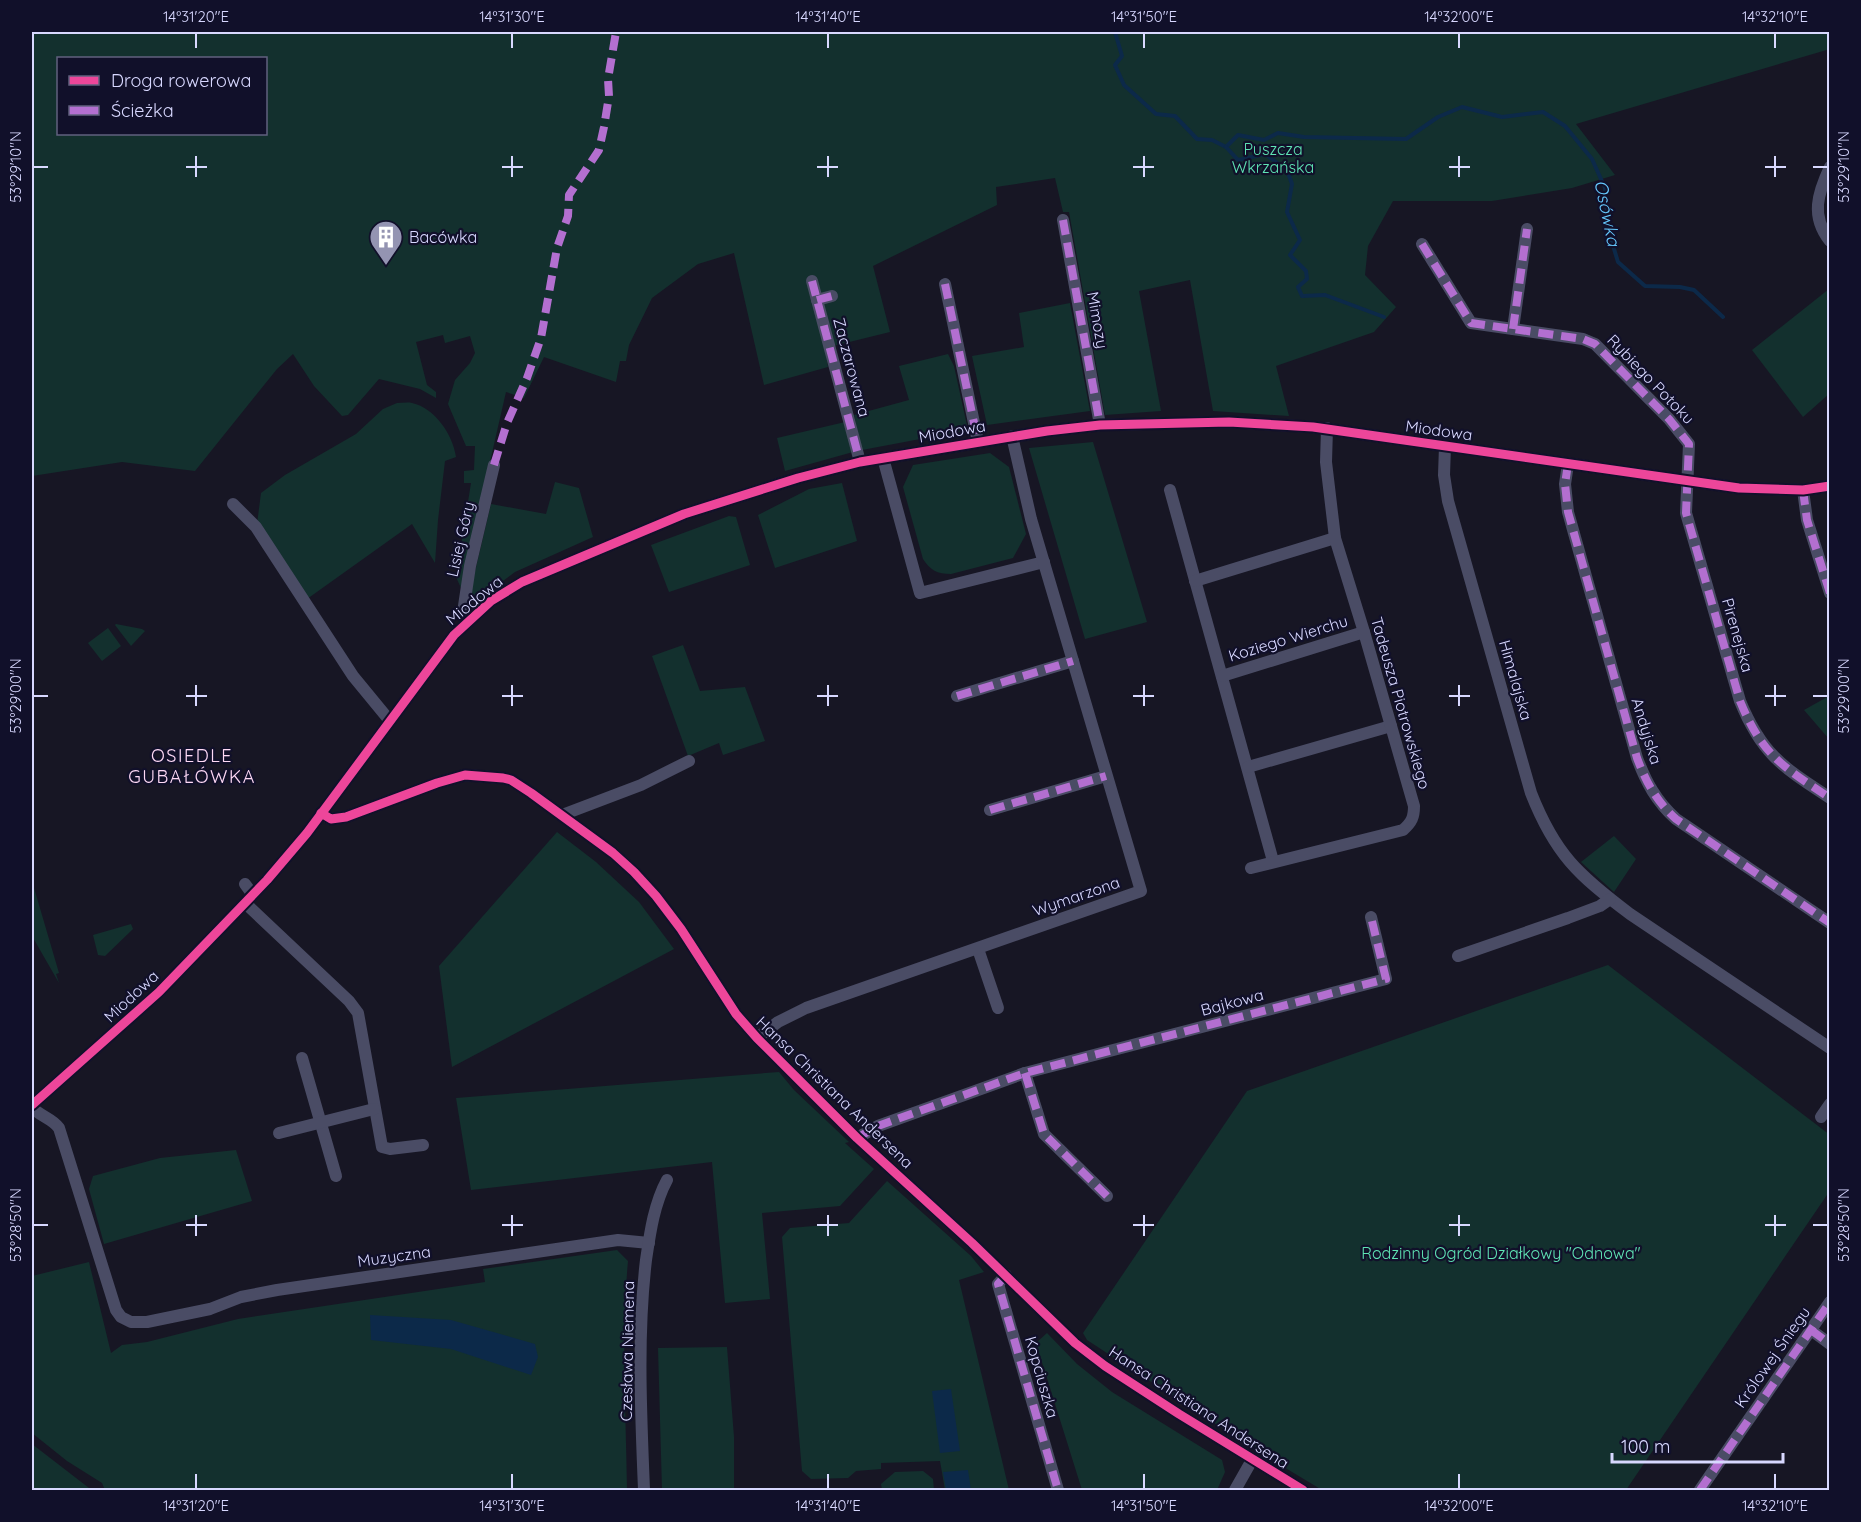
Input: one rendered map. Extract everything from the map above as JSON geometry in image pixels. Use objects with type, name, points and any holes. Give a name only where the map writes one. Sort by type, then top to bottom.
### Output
[{"type":"street","points":[[1830,167],[1816,207],[1821,227],[1830,241]]},
{"type":"street","name":"Mimozy","points":[[1063,220],[1100,425]]},
{"type":"street","points":[[1513,329],[1527,229]]},
{"type":"street","name":"Rybiego Potoku","points":[[1422,244],[1471,323],[1583,339],[1595,344],[1686,438],[1690,449],[1687,482]]},
{"type":"street","name":"Zaczarowana","points":[[812,281],[860,462]]},
{"type":"street","points":[[945,284],[978,442]]},
{"type":"street","points":[[817,300],[831,296]]},
{"type":"street","name":"Miodowa","points":[[32,1106],[159,992],[288,856],[442,649],[471,618],[491,601],[522,582],[657,525],[714,504],[860,462],[1012,436],[1100,425],[1229,422],[1327,428],[1754,490],[1803,490],[1830,486]]},
{"type":"street","name":"Tadeusza Piotrowskiego","points":[[1251,868],[1403,830],[1411,823],[1414,814],[1414,806],[1335,538],[1326,462],[1327,428]]},
{"type":"street","name":"Wymarzona","points":[[978,949],[1141,891],[1031,519],[1012,436]]},
{"type":"street","name":"Himalajska","points":[[1445,446],[1443,466],[1448,501],[1531,793],[1547,831],[1564,857],[1587,881],[1610,899],[1830,1048]]},
{"type":"street","points":[[883,458],[920,593],[1044,562]]},
{"type":"street","name":"Andyjska","points":[[1568,464],[1565,484],[1568,512],[1637,758],[1650,788],[1664,808],[1676,819],[1830,923]]},
{"type":"street","name":"Lisiej Góry","points":[[471,618],[464,606],[465,595],[494,465]]},
{"type":"street","name":"Pirenejska","points":[[1687,482],[1686,513],[1740,701],[1747,718],[1760,741],[1777,761],[1830,798]]},
{"type":"street","name":"Koziego Wierchu","points":[[1170,490],[1273,861]]},
{"type":"street","points":[[1803,490],[1809,530],[1830,593]]},
{"type":"street","points":[[233,504],[256,527],[353,676],[390,721]]},
{"type":"street","points":[[1195,581],[1335,538]]},
{"type":"street","name":"Koziego Wierchu","points":[[1222,676],[1364,632]]},
{"type":"street","points":[[957,696],[1073,661]]},
{"type":"street","points":[[1248,767],[1391,726]]},
{"type":"street","points":[[562,815],[641,785],[689,761]]},
{"type":"street","name":"Hansa Christiana Andersena","points":[[321,813],[331,819],[346,817],[437,783],[474,775],[511,780],[562,815],[623,861],[647,885],[681,928],[736,1014],[757,1038],[857,1138],[1006,1275],[1075,1343],[1303,1491]]},
{"type":"street","points":[[990,810],[1106,776]]},
{"type":"street","points":[[245,884],[249,899],[358,1013],[382,1147],[390,1149],[423,1145]]},
{"type":"street","points":[[1458,956],[1600,906],[1610,899]]},
{"type":"street","name":"Bajkowa","points":[[857,1138],[878,1126],[1025,1073],[1386,979],[1371,917]]},
{"type":"street","points":[[978,949],[998,1008]]},
{"type":"street","name":"Hansa Christiana Andersena","points":[[757,1038],[778,1022],[807,1008],[978,949]]},
{"type":"street","points":[[302,1058],[336,1176]]},
{"type":"street","points":[[1025,1073],[1044,1134],[1107,1196]]},
{"type":"street","points":[[1821,1117],[1830,1104]]},
{"type":"street","name":"Muzyczna","points":[[32,1106],[36,1112],[60,1128],[116,1310],[131,1322],[147,1322],[210,1309],[241,1297],[316,1284],[618,1240],[649,1243]]},
{"type":"street","points":[[279,1133],[374,1109]]},
{"type":"street","name":"Czesława Niemena","points":[[644,1491],[641,1299],[659,1195],[667,1180]]},
{"type":"street","name":"Kopciuszka","points":[[1006,1275],[998,1284],[1058,1491]]},
{"type":"street","name":"Królowej Śniegu","points":[[1700,1491],[1830,1302]]},
{"type":"street","points":[[1811,1330],[1830,1344]]},
{"type":"street","points":[[1235,1491],[1252,1460]]},
{"type":"green space","name":"Puszcza Wkrzańska","points":[[32,32],[1829,32],[1830,49],[1576,124],[1615,175],[1572,188],[1492,201],[1393,201],[1368,246],[1365,275],[1396,307],[1374,332],[1276,366],[1289,416],[1213,411],[1190,280],[1139,291],[1161,411],[1105,415],[1069,212],[1063,212],[1055,178],[996,187],[997,205],[873,266],[890,332],[825,348],[828,367],[764,385],[734,253],[698,264],[652,298],[629,345],[626,361],[620,361],[616,382],[544,357],[524,398],[506,392],[461,588],[456,577],[471,483],[464,483],[464,471],[474,470],[475,446],[466,446],[448,404],[455,380],[470,363],[475,353],[470,336],[445,343],[443,335],[416,342],[427,385],[436,392],[436,398],[420,389],[379,379],[348,415],[342,416],[314,386],[293,354],[277,369],[195,471],[122,462],[32,476]]},
{"type":"green space","points":[[1829,289],[1829,394],[1803,417],[1752,350]]},
{"type":"green space","points":[[1070,303],[1090,411],[987,425],[972,356],[1024,347],[1019,313]]},
{"type":"green space","points":[[948,354],[954,366],[968,430],[862,450],[854,415],[909,400],[899,366]]},
{"type":"green space","points":[[397,403],[412,403],[435,416],[447,432],[456,457],[445,461],[435,563],[412,524],[307,599],[257,524],[261,493],[285,475],[356,434],[383,409]]},
{"type":"green space","points":[[845,422],[853,452],[785,471],[777,438]]},
{"type":"green space","points":[[1093,442],[1147,622],[1085,639],[1029,448]]},
{"type":"green space","points":[[990,453],[1009,467],[1026,534],[1013,558],[951,574],[934,571],[923,559],[903,487],[913,465]]},
{"type":"green space","points":[[555,482],[579,488],[593,537],[515,572],[476,601],[469,597],[491,504],[546,514]]},
{"type":"green space","points":[[842,483],[857,541],[775,568],[758,515],[809,489]]},
{"type":"green space","points":[[729,516],[736,517],[750,565],[669,592],[651,545]]},
{"type":"green space","points":[[116,624],[142,629],[145,631],[131,646]]},
{"type":"green space","points":[[108,628],[121,646],[102,661],[88,643]]},
{"type":"green space","points":[[683,645],[700,691],[745,687],[765,741],[723,755],[719,743],[688,756],[652,656]]},
{"type":"green space","points":[[1829,696],[1829,739],[1804,710]]},
{"type":"green space","points":[[557,832],[596,862],[639,902],[674,949],[452,1067],[439,966]]},
{"type":"green space","points":[[1614,836],[1636,859],[1614,892],[1581,862]]},
{"type":"green space","points":[[32,881],[59,973],[56,974],[59,983],[32,936]]},
{"type":"green space","points":[[131,924],[133,929],[105,956],[98,955],[93,935]]},
{"type":"green space","name":"Rodzinny Ogród Działkowy \"Odnowa\"","points":[[1608,965],[1830,1135],[1829,1192],[1626,1490],[1322,1490],[1254,1449],[1087,1340],[1083,1333],[1247,1091]]},
{"type":"green space","points":[[779,1072],[794,1090],[849,1142],[845,1143],[874,1169],[840,1206],[762,1213],[770,1299],[725,1303],[712,1162],[471,1190],[456,1098]]},
{"type":"green space","points":[[236,1150],[252,1201],[104,1244],[89,1189],[93,1176],[160,1158]]},
{"type":"green space","points":[[887,1181],[971,1256],[984,1272],[959,1280],[1009,1490],[945,1490],[940,1461],[881,1463],[881,1469],[856,1471],[848,1478],[811,1479],[802,1471],[782,1237],[790,1228],[849,1223]]},
{"type":"green space","points":[[617,1250],[628,1261],[624,1347],[627,1490],[105,1490],[102,1483],[67,1461],[32,1433],[32,1276],[89,1262],[111,1353],[122,1345],[147,1342],[238,1319],[485,1282],[483,1269]]},
{"type":"green space","points":[[1047,1333],[1077,1364],[1112,1392],[1222,1460],[1225,1472],[1217,1490],[1082,1490],[1036,1343]]},
{"type":"green space","points":[[727,1347],[734,1437],[734,1490],[662,1490],[658,1348]]},
{"type":"green space","points":[[32,1444],[89,1488],[89,1490],[32,1490]]},
{"type":"green space","points":[[923,1471],[933,1479],[934,1490],[882,1490],[881,1484],[895,1472]]},
{"type":"water","points":[[370,1315],[451,1320],[535,1344],[538,1357],[531,1375],[451,1349],[371,1340]]},
{"type":"water","points":[[951,1389],[960,1451],[940,1453],[932,1391]]},
{"type":"water","points":[[968,1470],[971,1490],[946,1490],[943,1472]]},
{"type":"waterway","name":"Osówka","points":[[1115,32],[1122,56],[1115,65],[1124,85],[1156,114],[1175,116],[1197,139],[1212,140],[1226,147],[1238,135],[1264,140],[1278,133],[1304,137],[1406,139],[1438,117],[1462,107],[1502,117],[1543,112],[1565,126],[1592,159],[1605,188],[1608,229],[1618,262],[1645,286],[1680,287],[1694,290],[1723,317]]},
{"type":"waterway","points":[[1226,147],[1238,160],[1265,154],[1287,170],[1292,184],[1287,212],[1300,240],[1290,255],[1306,271],[1307,279],[1298,287],[1302,296],[1325,295],[1384,317]]},
{"type":"marked path","points":[[494,465],[507,423],[527,378],[541,338],[557,248],[568,216],[569,195],[599,150],[609,96],[608,79],[616,32]]},
{"type":"marked path","points":[[1063,220],[1100,425]]},
{"type":"marked path","points":[[1513,329],[1527,229]]},
{"type":"marked path","points":[[1422,244],[1471,323],[1583,339],[1595,344],[1669,419],[1689,444],[1686,513],[1740,701],[1757,735],[1776,758],[1830,798]]},
{"type":"marked path","points":[[812,281],[860,462]]},
{"type":"marked path","points":[[945,284],[978,442]]},
{"type":"marked path","points":[[817,300],[832,296]]},
{"type":"marked path","points":[[1568,464],[1565,484],[1568,512],[1637,758],[1652,791],[1676,819],[1830,923]]},
{"type":"marked path","points":[[1803,490],[1807,520],[1830,593]]},
{"type":"marked path","points":[[957,696],[1073,661]]},
{"type":"marked path","points":[[990,810],[1106,776]]},
{"type":"marked path","points":[[857,1138],[878,1126],[1025,1073],[1386,979],[1371,917]]},
{"type":"marked path","points":[[1025,1073],[1044,1134],[1107,1196]]},
{"type":"marked path","points":[[1006,1275],[998,1284],[1058,1490]]},
{"type":"marked path","points":[[1700,1490],[1830,1302]]},
{"type":"marked path","points":[[1811,1330],[1830,1344]]},
{"type":"cycle path","points":[[32,1105],[159,992],[267,880],[307,833],[454,635],[491,601],[522,582],[684,514],[798,478],[860,462],[1047,431],[1100,425],[1229,422],[1313,427],[1739,488],[1803,490],[1830,486]]},
{"type":"cycle path","points":[[321,813],[331,819],[346,817],[465,775],[511,780],[531,793],[613,853],[634,872],[681,929],[736,1014],[757,1038],[857,1138],[972,1243],[1075,1343],[1105,1366],[1179,1414],[1303,1490]]},
{"type":"place","name":"Bacówka","points":[[386,266]]},
{"type":"district","name":"OSIEDLE GUBAŁÓWKA","points":[[192,766]]}]
